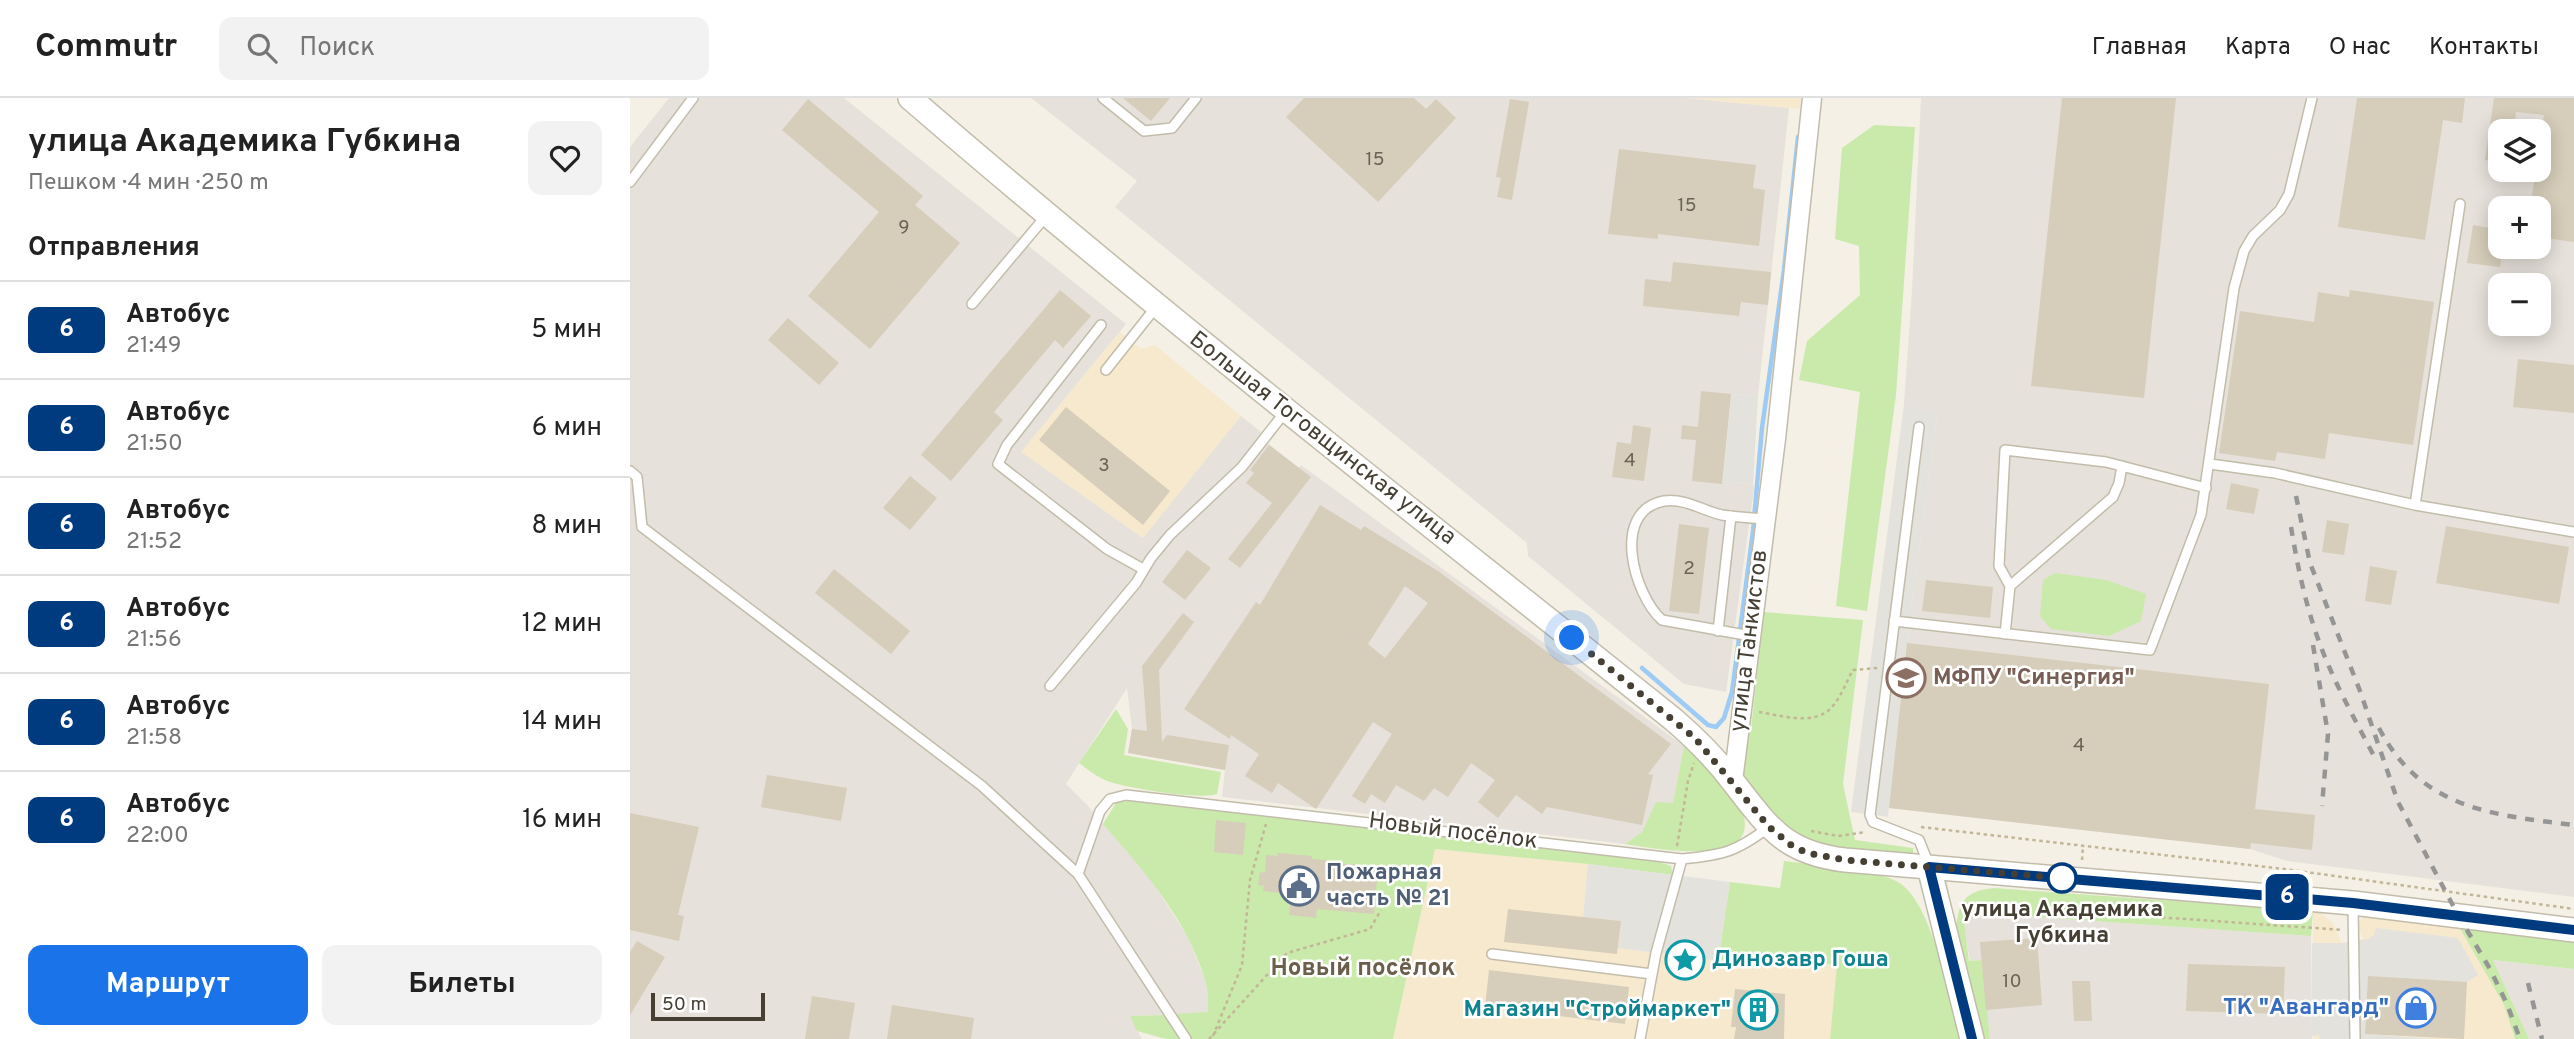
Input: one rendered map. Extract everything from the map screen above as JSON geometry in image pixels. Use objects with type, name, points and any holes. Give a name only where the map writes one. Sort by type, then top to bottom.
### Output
[{"type":"street","name":"Большая Тоговщинская улица","points":[[910,98],[1156,307],[1674,720],[1695,738],[1733,781]]},
{"type":"street","name":"улица Танкистов","points":[[1733,781],[1793,288],[1812,98]]},
{"type":"street","points":[[1733,781],[1752,809],[1769,827],[1791,845],[1816,855],[2353,903],[2574,930]]},
{"type":"street","points":[[1929,867],[1972,1039]]},
{"type":"lane","points":[[630,182],[693,98]]},
{"type":"lane","points":[[1104,98],[1143,131],[1172,128],[1196,98]]},
{"type":"lane","points":[[1894,621],[2150,650],[2201,515],[2234,288],[2244,251],[2253,236],[2280,210],[2289,194],[2312,98]]},
{"type":"lane","points":[[2415,505],[2460,204]]},
{"type":"lane","points":[[972,304],[1046,216]]},
{"type":"lane","points":[[1106,370],[1156,307]]},
{"type":"lane","points":[[1101,325],[1007,445],[998,464],[1107,549],[1143,569]]},
{"type":"lane","points":[[1050,686],[1136,583],[1143,569],[1170,536],[1242,467],[1286,411]]},
{"type":"lane","points":[[1919,427],[1870,815],[1873,822],[1919,839],[1929,867]]},
{"type":"lane","points":[[2005,634],[2010,586],[1999,566],[2006,450],[2106,461],[2206,488]]},
{"type":"lane","points":[[2210,464],[2275,473],[2415,505],[2574,532]]},
{"type":"lane","points":[[2010,586],[2113,497],[2122,466]]},
{"type":"lane","points":[[630,471],[637,477],[642,527]]},
{"type":"lane","points":[[1751,636],[1670,623],[1658,616],[1647,600],[1634,570],[1632,542],[1643,515],[1661,502],[1685,502],[1731,516],[1766,519]]},
{"type":"lane","points":[[1718,631],[1731,516]]},
{"type":"lane","points":[[630,518],[982,786],[1078,874],[1186,1039]]},
{"type":"lane","name":"Новый посёлок","points":[[1078,874],[1100,811],[1110,799],[1126,795],[1682,859],[1722,855],[1745,846],[1769,827]]},
{"type":"lane","points":[[1640,1039],[1652,974],[1682,859]]},
{"type":"lane","points":[[2353,903],[2355,1039]]},
{"type":"lane","points":[[1492,954],[1652,974]]},
{"type":"path","points":[[1211,1037],[1242,965],[1250,880],[1269,810]]},
{"type":"path","points":[[1804,829],[1838,836],[1899,825],[2284,869],[2574,909]]},
{"type":"path","points":[[2081,880],[2083,846]]},
{"type":"path","points":[[2137,904],[2156,917],[2353,931]]},
{"type":"path","points":[[1211,1037],[1287,953],[1370,929],[1381,910]]},
{"type":"shaded area","points":[[669,98],[844,98],[1126,324],[1021,452],[1143,538],[1241,416],[1261,432],[1261,438],[1299,468],[1301,465],[1684,746],[1673,804],[1656,803],[1642,832],[1625,844],[1222,797],[1225,770],[1128,753],[1132,729],[1127,688],[1066,784],[1150,878],[1189,939],[1206,983],[1209,1013],[1130,1016],[1142,1039],[630,1039],[630,147]]},
{"type":"shaded area","points":[[1031,98],[1685,98],[1789,108],[1758,396],[1731,394],[1723,481],[1753,484],[1754,488],[1726,692],[1684,684],[1528,556],[1527,543],[1115,207],[1137,181]]},
{"type":"shaded area","points":[[1685,98],[1801,98],[1800,109]]},
{"type":"shaded area","points":[[1921,98],[2574,98],[2574,897],[2287,861],[2250,849],[1889,808],[1909,623],[1937,416],[1904,404]]},
{"type":"shaded area","points":[[1120,332],[1141,349],[1155,345],[1241,416],[1143,538],[1021,452]]},
{"type":"shaded area","points":[[1731,394],[1758,396],[1753,484],[1723,481]]},
{"type":"shaded area","points":[[1904,404],[1937,416],[1909,623],[1888,817],[1851,812]]},
{"type":"shaded area","points":[[1435,849],[1588,864],[1583,916],[1621,921],[1619,948],[1730,963],[1731,955],[1838,965],[1830,1039],[1393,1039]]},
{"type":"shaded area","points":[[1588,864],[1730,882],[1718,961],[1618,948],[1621,921],[1583,917]]},
{"type":"shaded area","points":[[2313,911],[2320,912],[2333,923],[2342,943],[2363,939],[2358,928],[2359,921],[2366,915],[2458,925],[2504,1005],[2515,1039],[2313,1039]]},
{"type":"shaded area","points":[[1962,912],[2311,936],[2312,1039],[1990,1039],[1981,960],[1970,961]]},
{"type":"shaded area","points":[[2376,928],[2458,938],[2478,975],[2467,982],[2368,977],[2365,1034],[2435,1039],[2320,1039],[2319,1035],[2312,1036],[2312,943],[2342,943],[2368,939],[2374,935]]},
{"type":"shaded area","points":[[2493,960],[2574,969],[2574,1039],[2529,1039]]},
{"type":"green space","points":[[1874,125],[1915,127],[1896,395],[1867,611],[1836,606],[1860,392],[1799,380],[1807,341],[1860,295],[1859,246],[1835,239],[1842,148]]},
{"type":"green space","points":[[2055,573],[2106,580],[2146,594],[2141,621],[2109,636],[2051,629],[2040,616],[2043,580]]},
{"type":"green space","points":[[1764,612],[1863,620],[1843,784],[1855,840],[1913,848],[1913,856],[1809,845],[1778,823],[1747,783],[1743,752],[1751,729]]},
{"type":"green space","points":[[1116,709],[1128,729],[1124,755],[1221,772],[1217,794],[1179,794],[1130,787],[1103,779],[1079,763]]},
{"type":"green space","points":[[1690,741],[1724,781],[1740,806],[1745,826],[1739,840],[1725,847],[1705,851],[1625,844],[1642,832],[1656,802],[1673,803],[1684,746]]},
{"type":"green space","points":[[1128,801],[1657,861],[1671,866],[1673,875],[1435,849],[1393,1039],[1191,1039],[1176,1014],[1208,1012],[1206,984],[1197,958],[1176,916],[1163,897],[1103,824],[1116,803]]},
{"type":"green space","points":[[1784,861],[1883,876],[1907,890],[1919,906],[1938,951],[1960,1039],[1830,1039],[1837,965],[1732,955],[1730,963],[1718,961],[1730,882],[1780,888]]},
{"type":"green space","points":[[1994,888],[2313,911],[2311,936],[1963,912],[1969,961],[1982,960],[1990,1039],[1981,1039],[1956,932],[1964,900],[1976,892]]},
{"type":"green space","points":[[2458,925],[2574,939],[2574,969],[2493,960],[2529,1039],[2515,1039],[2504,1005]]},
{"type":"green space","points":[[1165,1015],[1182,1039],[1166,1039],[1137,1031],[1130,1016]]},
{"type":"building","points":[[1123,98],[1170,98],[1151,121]]},
{"type":"building","points":[[1304,98],[1414,98],[1426,109],[1436,99],[1456,118],[1378,202],[1286,117]]},
{"type":"building","points":[[2062,98],[2176,98],[2144,398],[2031,386]]},
{"type":"building","points":[[2357,98],[2465,98],[2462,123],[2443,120],[2425,240],[2338,227]]},
{"type":"building","points":[[2494,98],[2574,98],[2574,242],[2551,239],[2551,196],[2532,196],[2534,182],[2551,182],[2551,119],[2543,119],[2544,115],[2516,112],[2515,119],[2491,119]]},
{"type":"building","points":[[808,99],[923,196],[915,205],[960,243],[870,349],[808,296],[879,212],[782,130]]},
{"type":"building","points":[[1510,99],[1529,102],[1512,200],[1497,197],[1501,178],[1496,177]]},
{"type":"building","points":[[2488,139],[2488,160],[2485,160]]},
{"type":"building","points":[[1619,149],[1756,165],[1753,188],[1765,190],[1759,246],[1658,234],[1658,239],[1608,234]]},
{"type":"building","points":[[2473,225],[2488,228],[2488,259],[2501,259],[2500,267],[2467,263]]},
{"type":"building","points":[[1673,262],[1771,272],[1768,305],[1741,302],[1739,316],[1643,306],[1645,279],[1671,282]]},
{"type":"building","points":[[1060,290],[1091,316],[1063,348],[1055,340],[994,412],[1003,420],[951,481],[921,455]]},
{"type":"building","points":[[2350,290],[2434,302],[2413,445],[2329,433],[2325,459],[2277,452],[2275,461],[2219,453],[2240,311],[2314,322],[2318,292],[2349,297]]},
{"type":"building","points":[[788,318],[839,363],[819,385],[768,340]]},
{"type":"building","points":[[2518,359],[2574,365],[2574,413],[2513,407]]},
{"type":"building","points":[[1701,391],[1731,394],[1722,484],[1692,481],[1696,440],[1681,439],[1682,425],[1698,427]]},
{"type":"building","points":[[1066,407],[1170,491],[1143,525],[1039,440]]},
{"type":"building","points":[[1633,425],[1651,428],[1644,481],[1612,477],[1617,442],[1631,444]]},
{"type":"building","points":[[1269,445],[1311,477],[1240,568],[1228,559],[1272,503],[1246,483],[1254,473],[1250,470]]},
{"type":"building","points":[[910,476],[937,498],[910,530],[883,508]]},
{"type":"building","points":[[2231,483],[2259,489],[2254,514],[2226,509]]},
{"type":"building","points":[[1320,505],[1361,530],[1364,526],[1438,571],[1671,744],[1648,774],[1653,775],[1642,825],[1547,807],[1542,814],[1516,795],[1498,818],[1478,802],[1495,780],[1471,763],[1448,797],[1434,788],[1424,801],[1396,785],[1385,803],[1371,794],[1365,804],[1352,796],[1392,734],[1373,722],[1316,809],[1278,783],[1272,793],[1245,776],[1259,754],[1184,709],[1256,602],[1260,605]],"holes":[[[1405,586],[1428,603],[1385,658],[1368,644]]]},
{"type":"building","points":[[2327,520],[2349,524],[2344,555],[2322,552]]},
{"type":"building","points":[[1679,524],[1709,528],[1699,614],[1669,611]]},
{"type":"building","points":[[2446,526],[2569,547],[2559,604],[2436,583]]},
{"type":"building","points":[[1187,550],[1211,568],[1185,600],[1162,582]]},
{"type":"building","points":[[2370,566],[2397,571],[2391,605],[2365,601]]},
{"type":"building","points":[[834,569],[910,631],[891,654],[815,593]]},
{"type":"building","points":[[1926,580],[1993,587],[1990,618],[1922,611]]},
{"type":"building","points":[[1183,613],[1194,622],[1159,670],[1162,742],[1167,735],[1229,745],[1225,770],[1128,753],[1132,729],[1147,731],[1142,666]]},
{"type":"building","points":[[1907,643],[2269,684],[2255,809],[2315,815],[2312,850],[2251,843],[2250,849],[1889,808]]},
{"type":"building","points":[[767,775],[847,788],[841,821],[761,807]]},
{"type":"building","points":[[630,813],[699,827],[678,915],[684,916],[679,941],[630,930]]},
{"type":"building","points":[[1216,820],[1246,823],[1243,855],[1214,852]]},
{"type":"building","name":"Пожарная часть № 21","points":[[1278,853],[1378,867],[1374,914],[1317,909],[1316,918],[1289,915],[1291,894],[1263,891],[1264,886],[1258,885],[1260,872],[1265,873],[1266,855],[1278,856]]},
{"type":"building","points":[[1508,909],[1621,921],[1617,954],[1504,942]]},
{"type":"building","points":[[2037,938],[2042,1005],[1986,1010],[1980,942]]},
{"type":"building","points":[[637,941],[665,957],[630,1015],[630,952]]},
{"type":"building","points":[[2188,964],[2285,967],[2283,1014],[2186,1011]]},
{"type":"building","points":[[1489,970],[1629,987],[1625,1024],[1485,1007]]},
{"type":"building","name":"ТК \"Авангард\"","points":[[2368,976],[2467,982],[2464,1039],[2365,1034]]},
{"type":"building","points":[[2072,981],[2090,981],[2092,1021],[2074,1021]]},
{"type":"building","name":"Магазин \"Строймаркет\"","points":[[1735,989],[1785,994],[1784,1039],[1734,1039],[1736,1027],[1731,1027]]},
{"type":"building","points":[[812,996],[855,1003],[849,1039],[805,1039]]},
{"type":"building","points":[[892,1005],[974,1018],[971,1039],[887,1039]]},
{"type":"waterway","points":[[1642,668],[1708,725],[1716,727],[1724,718],[1732,692],[1753,531],[1762,428],[1784,270],[1798,137]]},
{"type":"railway","points":[[2296,496],[2310,563],[2360,691],[2398,802],[2490,969],[2520,1039]]},
{"type":"railway","points":[[2291,527],[2304,594],[2322,649],[2342,695],[2374,756]]},
{"type":"railway","points":[[2313,645],[2328,734],[2322,806]]},
{"type":"railway","points":[[2379,728],[2396,755],[2416,776],[2438,792],[2487,811],[2574,825]]},
{"type":"railway","points":[[2528,983],[2542,1039]]},
{"type":"bus line","name":"6","points":[[1972,1039],[1929,867],[2353,903],[2574,930]]},
{"type":"place","name":"МФПУ \"Синергия\"","points":[[1906,678]]},
{"type":"place","name":"улица Академика Губкина","points":[[2062,878]]},
{"type":"place","name":"Пожарная часть № 21","points":[[1299,886]]},
{"type":"place","name":"Динозавр Гоша","points":[[1685,960]]},
{"type":"place","name":"ТК \"Авангард\"","points":[[2416,1008]]},
{"type":"place","name":"Магазин \"Строймаркет\"","points":[[1758,1010]]},
{"type":"district","name":"Новый посёлок","points":[[1363,969]]},
{"type":"route","points":[[1572,638],[1695,738],[1769,827],[1791,845],[1807,853],[1845,860],[2062,878]]}]
